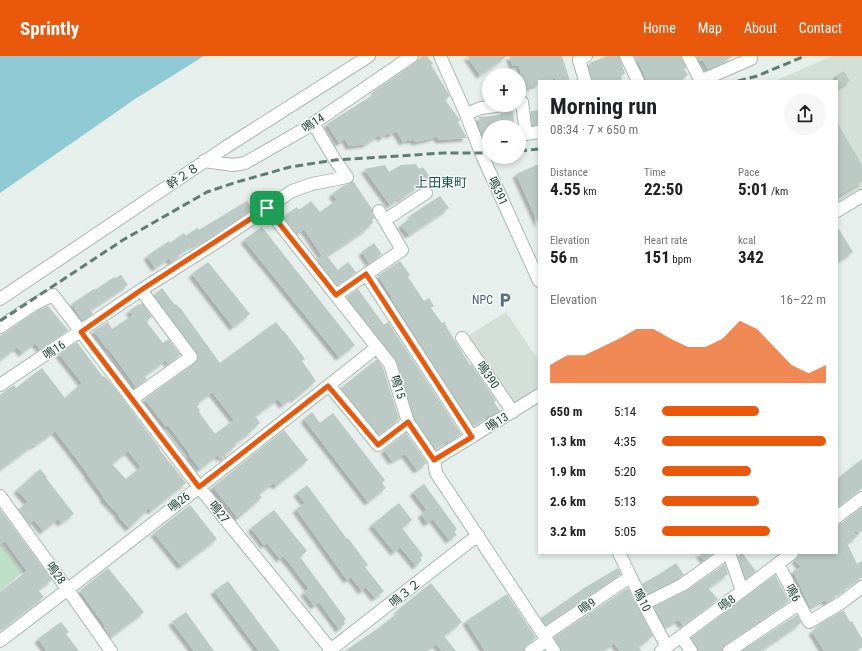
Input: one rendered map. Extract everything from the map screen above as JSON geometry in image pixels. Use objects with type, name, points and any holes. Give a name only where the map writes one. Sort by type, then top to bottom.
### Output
[{"type":"street","name":"幹２８","points":[[0,299],[204,161],[369,56]]},
{"type":"street","name":"鳴14","points":[[204,161],[233,165],[245,163],[313,123],[412,56]]},
{"type":"street","name":"鳴391","points":[[440,56],[466,114],[481,153],[538,279]]},
{"type":"street","points":[[585,80],[579,60],[586,56]]},
{"type":"street","points":[[626,56],[638,80]]},
{"type":"street","points":[[688,56],[700,80]]},
{"type":"street","points":[[702,80],[751,59],[749,56]]},
{"type":"street","points":[[466,114],[482,108]]},
{"type":"street","points":[[523,112],[526,134],[538,132]]},
{"type":"street","points":[[267,208],[292,192],[312,184],[347,177],[313,123]]},
{"type":"street","points":[[336,295],[402,250],[382,216],[426,194]]},
{"type":"street","points":[[838,210],[862,196]]},
{"type":"street","name":"鳴16","points":[[0,385],[81,332],[141,290],[267,208]]},
{"type":"street","name":"鳴15","points":[[267,208],[390,364],[408,422],[434,460],[436,473],[554,651]]},
{"type":"street","points":[[366,274],[472,437]]},
{"type":"street","points":[[132,399],[191,357],[141,290]]},
{"type":"street","name":"鳴27","points":[[0,327],[33,305],[53,295],[199,487],[331,651]]},
{"type":"street","name":"鳴390","points":[[462,338],[513,412]]},
{"type":"street","name":"鳴26","points":[[0,641],[68,590],[376,348]]},
{"type":"street","points":[[328,386],[378,445],[408,422]]},
{"type":"street","name":"鳴13","points":[[434,460],[538,396]]},
{"type":"street","name":"鳴28","points":[[0,496],[111,651]]},
{"type":"street","points":[[838,516],[862,498]]},
{"type":"street","name":"鳴３２","points":[[331,651],[478,535]]},
{"type":"street","name":"鳴10","points":[[619,554],[664,649]]},
{"type":"street","points":[[644,604],[682,584],[727,554]]},
{"type":"street","points":[[728,554],[742,591]]},
{"type":"street","name":"鳴8","points":[[664,649],[791,554]]},
{"type":"street","name":"鳴6","points":[[778,564],[808,622],[841,603],[862,587]]},
{"type":"street","name":"鳴9","points":[[531,651],[546,638],[630,577]]},
{"type":"street","points":[[729,651],[799,604]]},
{"type":"street","points":[[681,636],[691,651]]},
{"type":"shaded area","points":[[833,56],[862,56],[862,190],[838,204],[838,80],[776,80]]},
{"type":"shaded area","points":[[506,312],[538,360],[538,388],[513,404],[466,337]]},
{"type":"green space","points":[[2,545],[22,573],[0,591],[0,546]]},
{"type":"water","points":[[0,56],[204,56],[135,99],[0,193]]},
{"type":"building","points":[[422,56],[427,56],[433,64],[431,65],[450,96],[445,100],[460,120],[458,122],[467,138],[439,140],[436,136],[415,142],[413,139],[410,141],[409,139],[403,142],[396,131],[390,135],[388,133],[381,138],[379,135],[366,144],[349,146],[345,139],[339,143],[327,124],[376,93],[374,91],[416,62]]},
{"type":"building","points":[[467,56],[507,56],[490,68],[482,68],[482,74],[480,75]]},
{"type":"building","points":[[509,56],[562,56],[570,80],[556,80],[555,78],[550,80],[538,80],[538,84],[526,88],[526,68],[520,68],[519,65],[513,66]]},
{"type":"building","points":[[607,56],[619,56],[625,74],[621,76],[622,80],[592,80],[589,68],[591,67],[590,63]]},
{"type":"building","points":[[634,56],[681,56],[686,68],[684,69],[688,75],[680,80],[647,80],[638,61],[637,62]]},
{"type":"building","points":[[696,56],[733,56],[721,64],[708,69],[702,59],[699,61]]},
{"type":"building","points":[[844,71],[850,81],[838,88],[837,75]]},
{"type":"building","points":[[538,110],[538,125],[532,125],[531,111]]},
{"type":"building","points":[[513,112],[514,120],[482,120],[482,134],[479,117],[501,115],[500,113]]},
{"type":"building","points":[[838,124],[862,165],[862,182],[838,196]]},
{"type":"building","points":[[416,164],[419,169],[423,167],[430,177],[401,199],[400,198],[390,205],[364,169],[385,165],[389,172],[401,165]]},
{"type":"building","points":[[538,164],[538,223],[516,174]]},
{"type":"building","points":[[353,181],[372,209],[372,214],[375,218],[372,220],[373,223],[367,227],[368,228],[327,256],[338,270],[348,262],[356,272],[337,285],[317,259],[322,256],[304,229],[297,234],[283,217],[297,207],[299,210],[311,201],[320,212],[337,200],[332,194]]},
{"type":"building","points":[[440,196],[449,208],[409,235],[401,225],[412,217],[411,215]]},
{"type":"building","points":[[247,201],[252,209],[207,238],[195,245],[194,244],[171,262],[169,258],[155,268],[147,256],[169,241],[170,243],[184,233],[186,236],[197,228],[199,230]]},
{"type":"building","points":[[262,227],[355,345],[339,357],[244,240]]},
{"type":"building","points":[[838,228],[853,252],[838,261]]},
{"type":"building","points":[[374,243],[382,254],[369,263],[362,252]]},
{"type":"building","points":[[400,261],[410,275],[408,277],[424,301],[429,298],[434,306],[431,308],[442,323],[445,322],[447,328],[470,365],[471,364],[496,401],[494,402],[500,411],[490,417],[489,415],[473,425],[378,276]]},
{"type":"building","points":[[208,262],[250,314],[233,327],[192,274]]},
{"type":"building","points":[[121,275],[128,285],[90,310],[93,314],[82,320],[72,304],[114,277],[115,278]]},
{"type":"building","points":[[162,288],[175,305],[176,304],[181,309],[220,363],[276,322],[305,359],[302,361],[316,381],[294,399],[293,397],[283,405],[278,399],[255,416],[260,423],[234,444],[236,446],[225,454],[227,456],[224,459],[223,456],[220,458],[218,455],[200,469],[168,425],[166,427],[145,399],[195,363],[198,357],[197,353],[154,295]],"holes":[[[212,392],[234,420],[215,434],[199,412],[200,411],[197,406],[199,405],[198,403]]]},
{"type":"building","points":[[358,289],[384,325],[388,322],[461,434],[449,442],[448,440],[436,449],[415,419],[396,360],[347,297]]},
{"type":"building","points":[[142,303],[152,317],[146,321],[163,343],[168,339],[180,355],[168,364],[166,360],[144,376],[147,379],[136,387],[94,331],[108,322],[112,329],[133,315],[129,311]]},
{"type":"building","points":[[48,306],[68,330],[40,349],[35,343],[22,353],[17,347],[0,360],[0,336],[37,311]]},
{"type":"building","points":[[77,342],[103,377],[104,376],[114,387],[186,483],[151,511],[149,508],[129,528],[103,498],[104,497],[88,474],[55,431],[34,446],[33,445],[0,470],[0,395],[14,385],[16,388],[42,368],[65,398],[82,383],[59,354]],"holes":[[[128,451],[141,467],[126,479],[112,464]]]},
{"type":"building","points":[[377,359],[383,368],[399,419],[379,435],[341,388]]},
{"type":"building","points":[[312,412],[320,423],[333,413],[385,480],[382,483],[386,488],[368,502],[304,419]]},
{"type":"building","points":[[284,430],[308,460],[276,486],[273,483],[259,494],[262,497],[238,518],[213,487]]},
{"type":"building","points":[[406,433],[427,463],[417,470],[405,454],[392,461],[384,450]]},
{"type":"building","points":[[862,459],[862,488],[838,506],[838,478]]},
{"type":"building","points":[[40,469],[74,514],[61,523],[58,519],[43,531],[34,520],[29,524],[19,509],[28,502],[17,490]]},
{"type":"building","points":[[424,484],[457,529],[454,532],[457,535],[449,540],[433,519],[427,523],[421,514],[427,510],[413,492]]},
{"type":"building","points":[[307,485],[368,565],[365,567],[384,591],[375,598],[366,587],[362,591],[351,577],[347,580],[296,509],[305,503],[297,493]]},
{"type":"building","points":[[399,503],[412,520],[402,528],[423,555],[420,558],[422,560],[416,566],[400,547],[394,552],[372,525]]},
{"type":"building","points":[[190,505],[217,539],[181,566],[154,533]]},
{"type":"building","points":[[862,507],[862,532],[854,532],[857,537],[847,543],[857,564],[862,561],[862,577],[848,585],[849,587],[834,595],[835,598],[827,603],[825,600],[810,607],[793,571],[801,567],[795,560],[799,554],[838,554],[838,524],[842,523]]},
{"type":"building","points":[[0,509],[52,580],[38,590],[44,597],[0,630],[0,592],[27,571],[5,541],[0,544]]},
{"type":"building","points":[[274,510],[307,551],[300,557],[346,619],[344,621],[345,624],[339,629],[319,602],[314,606],[304,592],[309,589],[290,564],[283,556],[280,559],[267,543],[264,545],[251,528]]},
{"type":"building","points":[[700,554],[713,554],[704,560]]},
{"type":"building","points":[[743,554],[756,571],[746,579],[738,556]]},
{"type":"building","points":[[676,563],[684,575],[647,594],[642,584]]},
{"type":"building","points":[[725,564],[728,574],[708,588],[718,599],[683,625],[678,620],[665,627],[654,607],[686,591]]},
{"type":"building","points":[[108,568],[144,612],[111,637],[80,591]]},
{"type":"building","points":[[618,568],[621,574],[546,625],[541,618],[586,587]]},
{"type":"building","points":[[775,575],[789,601],[725,645],[722,651],[698,651],[691,638]]},
{"type":"building","points":[[228,581],[280,651],[259,651],[214,591]]},
{"type":"building","points":[[431,583],[462,622],[444,636],[456,651],[442,651],[436,644],[427,651],[345,651],[399,612],[398,610]]},
{"type":"building","points":[[628,588],[653,636],[638,647],[642,651],[620,651],[614,643],[603,651],[561,651],[554,637]]},
{"type":"building","points":[[507,594],[536,638],[526,645],[524,651],[485,651],[466,621]]},
{"type":"building","points":[[844,611],[850,622],[852,621],[862,639],[862,647],[856,651],[824,651],[812,631],[819,627],[818,625]]},
{"type":"building","points":[[186,612],[214,651],[194,651],[172,622]]},
{"type":"building","points":[[797,615],[801,623],[760,651],[742,651]]},
{"type":"building","points":[[61,622],[69,632],[66,634],[79,651],[47,651],[38,639]]},
{"type":"railway","points":[[742,80],[757,76],[805,56]]},
{"type":"railway","points":[[526,150],[538,149]]},
{"type":"railway","points":[[0,321],[123,240],[207,192],[290,167],[335,160],[444,153],[482,153]]},
{"type":"place","name":"NPC","points":[[505,300]]},
{"type":"district","name":"上田東町","points":[[441,182]]},
{"type":"route","points":[[267,208],[336,295],[366,274],[472,437],[434,460],[408,422],[378,445],[328,386],[199,487],[81,332],[141,290],[217,242],[267,208]]}]
